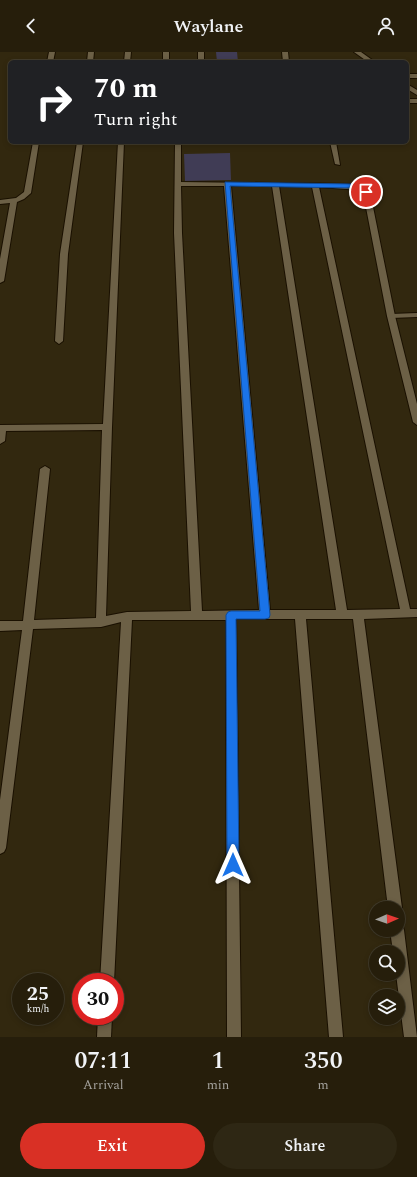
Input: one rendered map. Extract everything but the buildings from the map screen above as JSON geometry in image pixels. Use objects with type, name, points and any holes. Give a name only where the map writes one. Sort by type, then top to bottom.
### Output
[{"type":"street","points":[[357,52],[369,60]]},
{"type":"street","points":[[0,202],[14,201],[23,198],[27,193],[36,144]]},
{"type":"street","points":[[59,341],[64,254],[80,144]]},
{"type":"street","points":[[101,622],[107,427],[121,144]]},
{"type":"street","points":[[178,144],[178,233],[197,616]]},
{"type":"street","points":[[178,184],[275,184],[352,186],[363,188],[366,192],[391,316],[417,422]]},
{"type":"street","points":[[227,184],[265,615]]},
{"type":"street","points":[[275,184],[342,614]]},
{"type":"street","points":[[0,626],[101,622],[127,616],[300,614],[358,615],[412,613],[315,185]]},
{"type":"street","points":[[0,281],[14,201]]},
{"type":"street","points":[[0,441],[1,428],[107,427]]},
{"type":"street","points":[[0,848],[28,625],[45,469]]},
{"type":"street","points":[[300,614],[336,1037]]},
{"type":"street","points":[[231,615],[234,1037]]},
{"type":"street","points":[[358,615],[393,901]]},
{"type":"street","points":[[107,973],[127,616]]},
{"type":"street","points":[[398,937],[411,1037]]},
{"type":"street","points":[[104,1037],[105,1025]]},
{"type":"lane","points":[[333,144],[338,164]]},
{"type":"lane","points":[[391,316],[417,315]]},
{"type":"route","points":[[233,865],[231,615],[265,615],[227,184],[352,186],[363,188],[366,192]]}]
